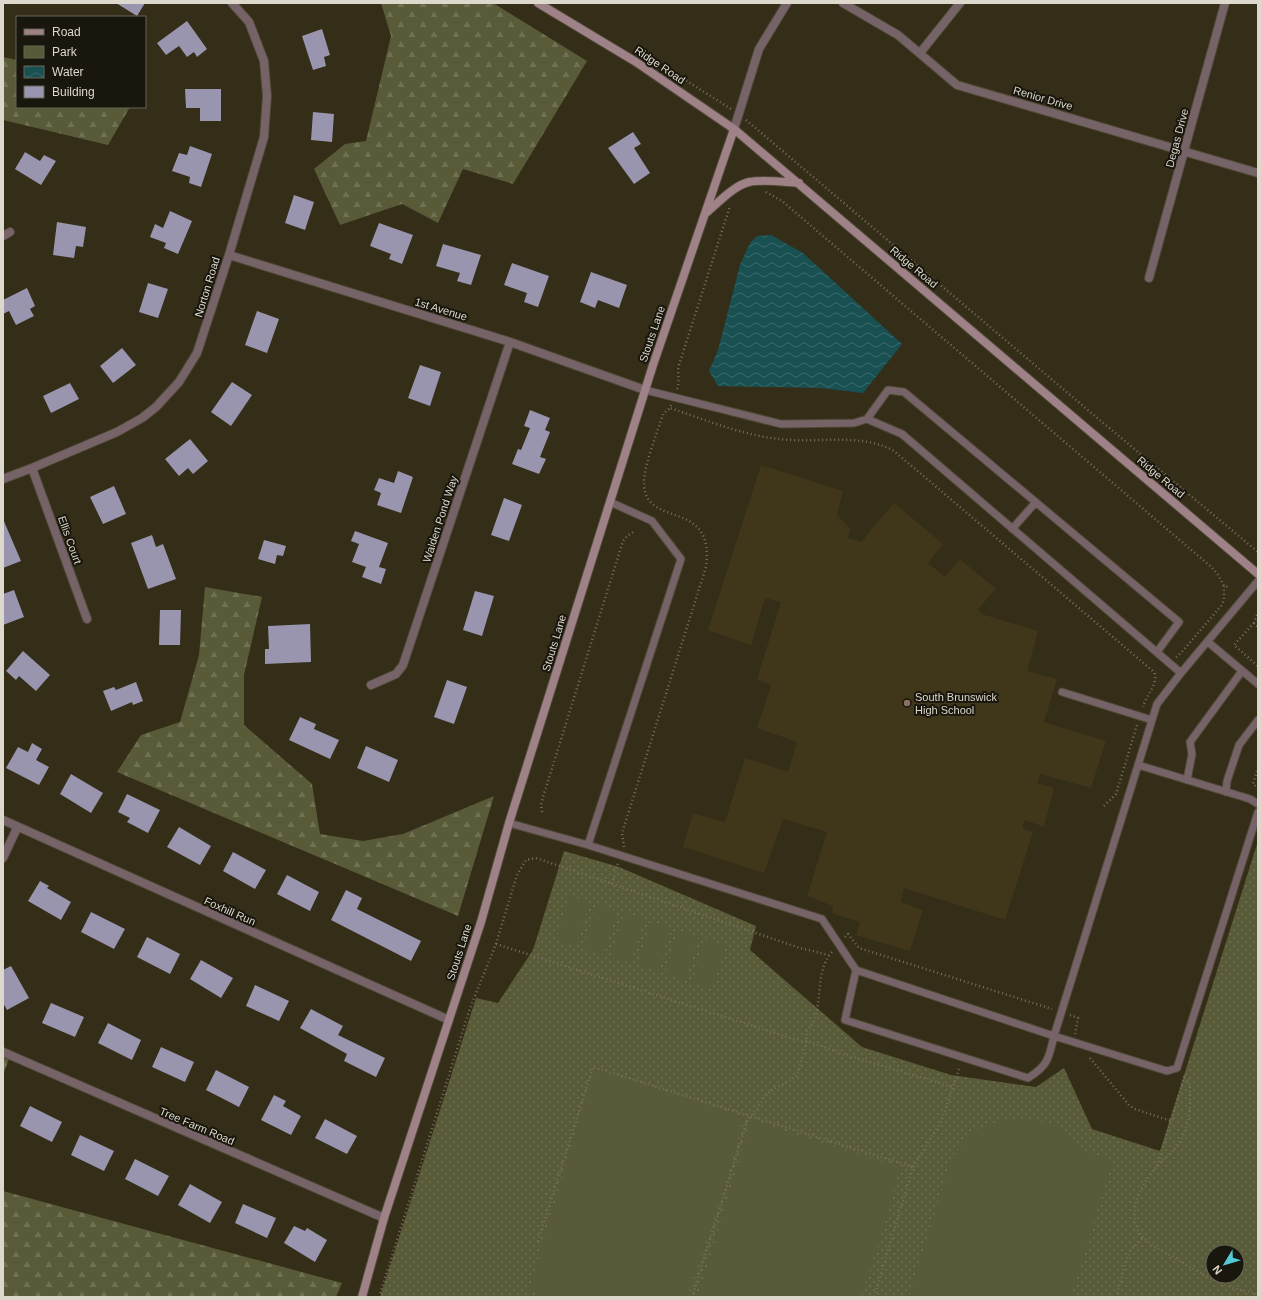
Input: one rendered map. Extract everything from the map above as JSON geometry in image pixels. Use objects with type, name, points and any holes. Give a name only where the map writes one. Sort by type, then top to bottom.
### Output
[{"type":"street","name":"Norton Road","points":[[3,479],[128,427],[151,411],[168,396],[197,353],[229,255],[264,137],[267,96],[264,61],[249,22],[232,3]]},
{"type":"street","name":"Ridge Road","points":[[538,3],[636,62],[734,129],[1258,574]]},
{"type":"street","name":"Stouts Lane","points":[[362,1297],[384,1218],[481,922],[509,823],[645,390],[734,129],[759,50],[787,3]]},
{"type":"street","name":"Renior Drive","points":[[843,3],[898,35],[957,85],[1258,173]]},
{"type":"street","points":[[920,53],[960,3]]},
{"type":"street","name":"Degas Drive","points":[[1149,278],[1225,3]]},
{"type":"street","points":[[705,213],[729,193],[747,182],[798,183]]},
{"type":"street","name":"1st Avenue","points":[[229,255],[510,342],[645,390]]},
{"type":"street","name":"Walden Pond Way","points":[[371,685],[396,674],[403,665],[510,342]]},
{"type":"street","name":"Ellis Court","points":[[32,468],[87,620]]},
{"type":"street","name":"Foxhill Run","points":[[3,820],[17,828],[448,1020]]},
{"type":"street","points":[[3,858],[17,828]]},
{"type":"street","name":"Tree Farm Road","points":[[3,1052],[384,1218]]},
{"type":"lane","points":[[645,390],[781,424],[854,423],[867,419],[888,390],[904,392],[1179,622],[1157,652]]},
{"type":"lane","points":[[867,419],[902,434],[1181,673]]},
{"type":"lane","points":[[588,845],[681,558],[652,521],[610,502]]},
{"type":"lane","points":[[1012,529],[1036,502]]},
{"type":"lane","points":[[856,970],[844,1020],[1028,1078],[1040,1071],[1047,1062],[1157,704],[1258,581]]},
{"type":"lane","points":[[1208,642],[1258,684]]},
{"type":"lane","points":[[1187,780],[1192,754],[1190,742],[1242,671]]},
{"type":"lane","points":[[1062,692],[1152,720]]},
{"type":"lane","points":[[1226,792],[1227,781],[1239,745],[1258,720]]},
{"type":"lane","points":[[1138,765],[1250,799],[1258,804]]},
{"type":"lane","points":[[509,823],[588,845],[822,919],[856,970],[1054,1036],[1167,1071],[1177,1068],[1258,812]]},
{"type":"path","points":[[762,190],[782,201],[1218,573],[1224,586],[1224,600],[1221,606],[1181,653]]},
{"type":"path","points":[[624,846],[622,832],[706,567],[708,552],[706,543],[695,525],[687,519],[659,509],[646,497],[644,478],[663,414],[670,408],[680,381],[677,372],[679,365],[725,218],[732,203]]},
{"type":"path","points":[[670,408],[760,436],[801,441],[860,441],[887,447],[894,451],[1154,672],[1156,676],[1155,682],[1143,704]]},
{"type":"path","points":[[542,812],[541,805],[543,797],[623,541],[627,536],[635,531]]},
{"type":"path","points":[[1224,586],[1230,587]]},
{"type":"path","points":[[1257,615],[1254,623],[1234,645],[1258,666]]},
{"type":"path","points":[[1254,623],[1258,627]]},
{"type":"path","points":[[1104,806],[1116,794],[1134,735]]},
{"type":"path","points":[[1258,767],[1253,784],[1258,788]]},
{"type":"path","points":[[379,1297],[470,1008],[496,944],[521,867],[526,860],[536,858],[800,948],[829,955]]},
{"type":"path","points":[[692,1297],[751,1116],[769,1092],[797,1076],[807,1041],[806,1032],[814,1020],[821,983],[829,955],[848,934],[859,948],[995,990]]},
{"type":"path","points":[[496,944],[800,1041],[807,1041],[846,1055],[953,1086]]},
{"type":"path","points":[[874,1297],[913,1167],[942,1120],[963,1057]]},
{"type":"path","points":[[538,1241],[593,1067],[913,1167]]},
{"type":"path","points":[[1184,1078],[1189,1081],[1190,1091],[1189,1108],[1183,1134],[1172,1152],[1157,1166],[1145,1181],[1135,1203],[1134,1214],[1137,1228],[1143,1237],[1155,1247],[1220,1284],[1239,1291],[1258,1294]]},
{"type":"path","points":[[1157,1166],[1171,1121]]},
{"type":"path","points":[[1116,1297],[1128,1255],[1143,1237]]},
{"type":"shaded area","name":"South Brunswick High School","points":[[761,465],[843,491],[837,515],[850,528],[848,538],[861,542],[894,503],[943,544],[928,563],[945,577],[960,559],[996,589],[978,609],[982,614],[1038,631],[1027,671],[1057,679],[1044,722],[1106,741],[1091,788],[1040,774],[1037,783],[1054,788],[1044,827],[1025,820],[1022,828],[1033,832],[1005,920],[904,888],[901,902],[923,910],[910,951],[856,935],[860,922],[832,913],[833,906],[807,896],[827,832],[783,819],[764,873],[683,847],[693,813],[725,822],[745,758],[788,772],[797,742],[757,728],[771,685],[757,679],[781,602],[765,598],[751,645],[708,630]]},
{"type":"green space","points":[[381,3],[493,3],[587,61],[513,184],[463,169],[438,223],[402,204],[340,225],[314,169],[345,144],[366,141],[391,36]]},
{"type":"green space","points":[[3,57],[16,60],[16,108],[129,108],[108,145],[3,120]]},
{"type":"green space","points":[[205,587],[262,597],[244,675],[244,725],[312,784],[320,834],[363,841],[403,834],[494,796],[458,916],[117,772],[141,735],[180,722],[199,655]]},
{"type":"green space","points":[[1258,841],[1258,1297],[380,1297],[476,998],[498,1003],[533,950],[564,851],[619,867],[756,926],[750,950],[862,1047],[951,1075],[1036,1087],[1064,1068],[1092,1129],[1160,1151]]},
{"type":"green space","points":[[570,896],[590,902],[576,946],[556,940]]},
{"type":"green space","points":[[597,904],[617,911],[604,955],[583,948]]},
{"type":"green space","points":[[624,913],[644,919],[631,963],[610,957]]},
{"type":"green space","points":[[651,921],[671,928],[658,972],[638,965]]},
{"type":"green space","points":[[678,930],[699,936],[685,980],[665,974]]},
{"type":"green space","points":[[705,938],[726,945],[712,989],[692,982]]},
{"type":"green space","points":[[3,1047],[12,1051],[3,1075]]},
{"type":"green space","points":[[594,1069],[744,1117],[724,1189],[687,1297],[548,1297],[529,1291]]},
{"type":"green space","points":[[1026,1118],[1053,1125],[1068,1135],[1081,1151],[1113,1160],[1071,1297],[909,1297],[952,1157],[973,1132],[1003,1119]]},
{"type":"green space","points":[[751,1120],[900,1168],[880,1240],[861,1297],[698,1297]]},
{"type":"green space","points":[[3,1191],[342,1283],[336,1297],[3,1297]]},
{"type":"water","points":[[771,235],[803,253],[902,344],[863,393],[821,388],[718,386],[709,371],[718,350],[740,265],[750,243],[757,236]]},
{"type":"building","points":[[116,3],[145,3],[137,16]]},
{"type":"building","points":[[187,21],[207,49],[197,57],[194,52],[187,57],[179,46],[166,55],[157,43]]},
{"type":"building","points":[[322,29],[330,55],[324,57],[326,66],[313,70],[302,36]]},
{"type":"building","points":[[185,89],[221,89],[221,121],[200,121],[200,108],[186,108]]},
{"type":"building","points":[[313,112],[334,114],[332,142],[311,140]]},
{"type":"building","points":[[633,132],[641,144],[634,148],[650,173],[634,184],[608,148]]},
{"type":"building","points":[[190,146],[212,154],[201,187],[189,183],[190,177],[172,171],[179,153],[187,155]]},
{"type":"building","points":[[25,152],[40,161],[44,155],[56,161],[41,185],[15,169]]},
{"type":"building","points":[[294,195],[314,202],[305,230],[285,223]]},
{"type":"building","points":[[170,211],[192,221],[178,254],[164,248],[166,243],[150,237],[155,224],[163,228]]},
{"type":"building","points":[[57,222],[86,227],[83,247],[76,246],[74,258],[53,255]]},
{"type":"building","points":[[379,223],[413,235],[402,264],[389,259],[391,254],[370,246]]},
{"type":"building","points":[[443,244],[481,255],[471,285],[457,281],[460,273],[436,266]]},
{"type":"building","points":[[512,263],[549,276],[538,307],[524,302],[527,293],[504,285]]},
{"type":"building","points":[[591,272],[627,285],[619,308],[598,300],[595,308],[580,302]]},
{"type":"building","points":[[148,283],[168,289],[158,318],[139,312]]},
{"type":"building","points":[[27,288],[35,306],[30,309],[34,316],[16,325],[9,311],[3,314],[3,300]]},
{"type":"building","points":[[257,311],[279,319],[267,353],[245,345]]},
{"type":"building","points":[[122,348],[136,365],[113,383],[100,366]]},
{"type":"building","points":[[420,365],[441,372],[430,406],[408,398]]},
{"type":"building","points":[[232,382],[252,395],[231,426],[211,412]]},
{"type":"building","points":[[70,383],[79,399],[51,413],[43,396]]},
{"type":"building","points":[[530,410],[550,418],[545,430],[550,432],[540,457],[546,459],[539,474],[512,464],[518,449],[521,450],[530,428],[524,426]]},
{"type":"building","points":[[190,439],[208,461],[193,474],[188,468],[179,476],[165,459]]},
{"type":"building","points":[[398,471],[413,477],[401,513],[377,505],[381,493],[374,490],[379,478],[394,483]]},
{"type":"building","points":[[114,486],[126,514],[103,524],[90,497]]},
{"type":"building","points":[[504,498],[522,505],[509,541],[491,535]]},
{"type":"building","points":[[3,519],[21,561],[3,568]]},
{"type":"building","points":[[355,531],[388,543],[379,567],[386,569],[381,584],[362,577],[366,567],[352,562],[359,544],[351,541]]},
{"type":"building","points":[[152,535],[156,547],[163,544],[176,579],[148,589],[131,543]]},
{"type":"building","points":[[264,540],[286,546],[283,556],[277,555],[275,564],[258,559]]},
{"type":"building","points":[[14,590],[24,617],[3,625],[3,594]]},
{"type":"building","points":[[475,591],[494,596],[482,636],[463,630]]},
{"type":"building","points":[[160,610],[181,610],[180,645],[159,645]]},
{"type":"building","points":[[310,624],[311,662],[265,664],[265,649],[269,649],[268,626]]},
{"type":"building","points":[[23,651],[50,675],[36,691],[19,676],[16,680],[6,671]]},
{"type":"building","points":[[447,680],[467,687],[454,724],[434,717]]},
{"type":"building","points":[[136,682],[143,701],[133,705],[132,702],[111,711],[103,691],[114,687],[116,690]]},
{"type":"building","points":[[300,717],[316,724],[314,729],[339,740],[330,759],[289,740]]},
{"type":"building","points":[[32,743],[42,749],[36,760],[49,767],[39,785],[6,768],[18,747],[28,752]]},
{"type":"building","points":[[366,746],[398,760],[389,782],[357,768]]},
{"type":"building","points":[[71,774],[103,793],[91,813],[60,794]]},
{"type":"building","points":[[127,794],[160,810],[148,833],[127,822],[130,818],[118,812]]},
{"type":"building","points":[[179,827],[211,846],[200,865],[167,847]]},
{"type":"building","points":[[233,852],[266,870],[255,889],[223,871]]},
{"type":"building","points":[[287,875],[319,892],[310,911],[277,894]]},
{"type":"building","points":[[40,881],[49,886],[47,888],[71,902],[61,920],[28,901]]},
{"type":"building","points":[[346,890],[362,898],[357,909],[421,941],[411,961],[331,920]]},
{"type":"building","points":[[91,912],[125,929],[114,949],[81,932]]},
{"type":"building","points":[[147,937],[180,954],[170,974],[137,957]]},
{"type":"building","points":[[201,960],[233,978],[221,998],[190,979]]},
{"type":"building","points":[[11,966],[29,998],[7,1010],[3,1003],[3,970]]},
{"type":"building","points":[[255,985],[289,1001],[279,1021],[246,1006]]},
{"type":"building","points":[[51,1003],[84,1017],[75,1037],[42,1023]]},
{"type":"building","points":[[311,1009],[343,1026],[338,1035],[385,1058],[376,1077],[344,1061],[347,1054],[300,1028]]},
{"type":"building","points":[[108,1023],[141,1040],[132,1060],[98,1043]]},
{"type":"building","points":[[161,1047],[194,1062],[185,1082],[152,1067]]},
{"type":"building","points":[[216,1070],[249,1087],[239,1107],[206,1090]]},
{"type":"building","points":[[274,1095],[286,1101],[283,1106],[301,1116],[291,1135],[261,1120]]},
{"type":"building","points":[[30,1106],[62,1122],[52,1142],[20,1126]]},
{"type":"building","points":[[325,1119],[357,1136],[347,1154],[315,1138]]},
{"type":"building","points":[[80,1135],[114,1151],[104,1171],[71,1155]]},
{"type":"building","points":[[135,1159],[169,1176],[158,1196],[125,1179]]},
{"type":"building","points":[[190,1184],[222,1202],[210,1223],[178,1205]]},
{"type":"building","points":[[243,1204],[276,1218],[267,1238],[235,1223]]},
{"type":"building","points":[[294,1226],[305,1231],[307,1228],[327,1240],[315,1262],[284,1243]]},
{"type":"place","name":"South Brunswick High School","points":[[907,703]]}]
